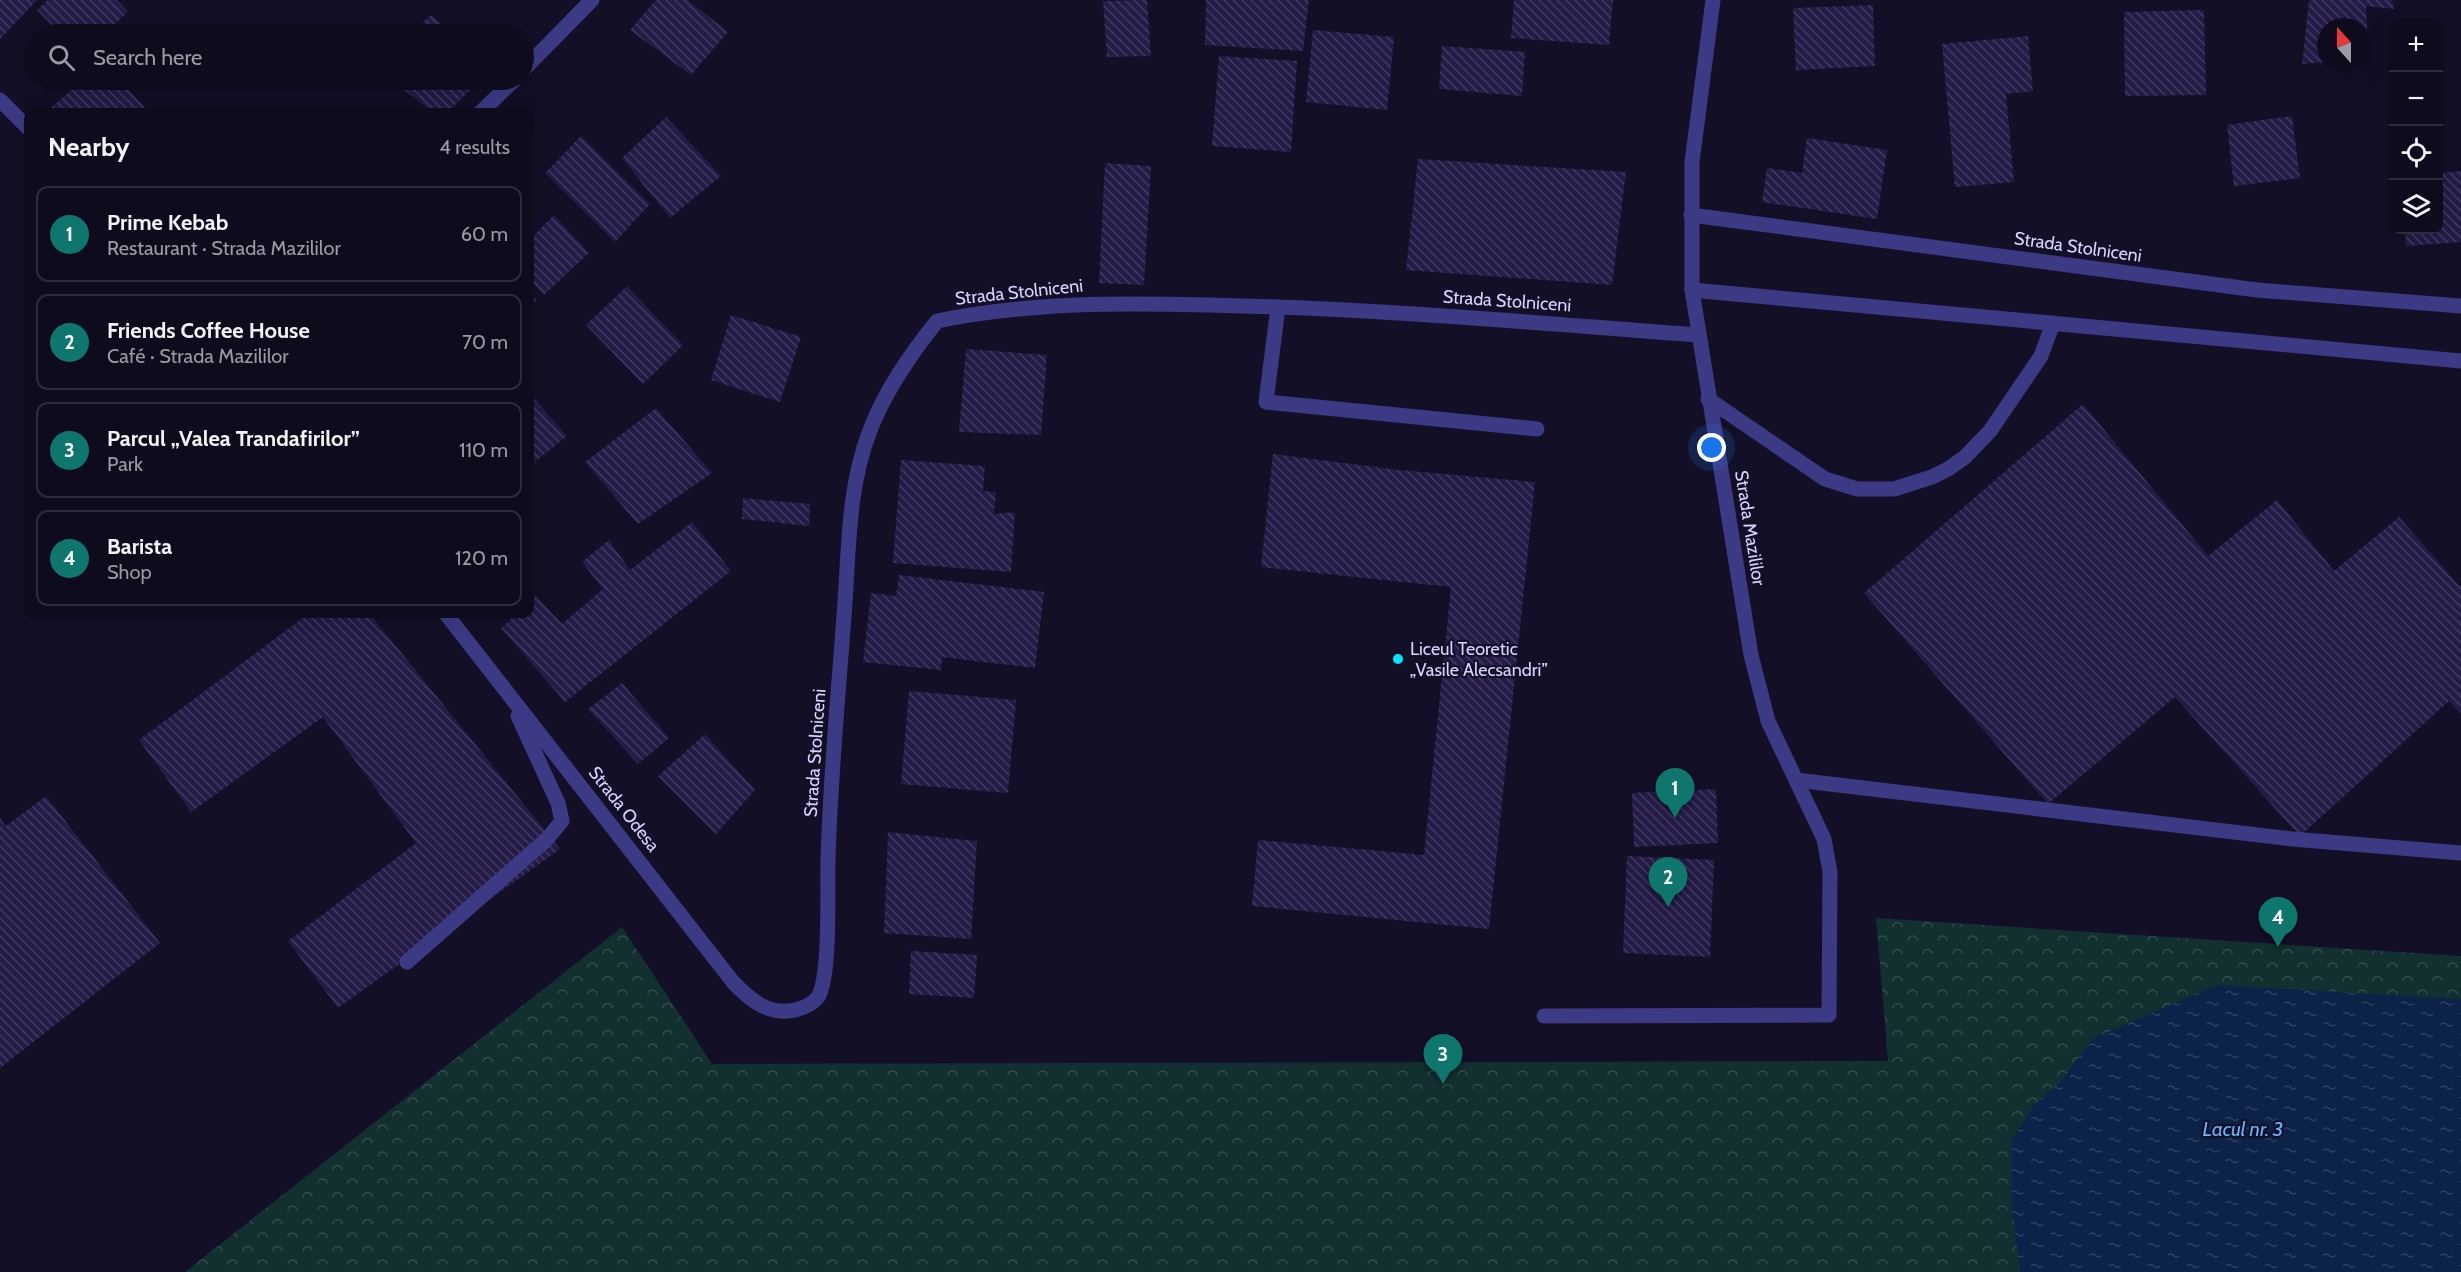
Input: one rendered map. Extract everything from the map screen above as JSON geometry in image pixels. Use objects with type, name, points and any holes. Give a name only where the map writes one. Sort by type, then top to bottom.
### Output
[{"type":"street","points":[[534,59],[592,0]]},
{"type":"street","name":"Strada Mazililor","points":[[1544,1016],[1829,1015],[1830,872],[1824,839],[1768,721],[1751,655],[1692,290],[1692,162],[1713,0]]},
{"type":"street","points":[[485,108],[503,90]]},
{"type":"street","points":[[0,100],[24,124]]},
{"type":"street","name":"Strada Stolniceni","points":[[1691,215],[2257,290],[2461,306]]},
{"type":"street","points":[[1692,290],[2461,361]]},
{"type":"street","name":"Strada Stolniceni","points":[[784,1013],[804,1008],[818,996],[825,967],[829,819],[854,487],[869,432],[908,357],[937,321],[978,313],[1058,304],[1278,307],[1698,335]]},
{"type":"street","points":[[1278,307],[1266,402],[1537,429]]},
{"type":"street","points":[[1708,399],[1825,479],[1857,489],[1894,489],[1932,477],[1965,457],[1984,437],[2041,356],[2053,323]]},
{"type":"street","name":"Strada Odesa","points":[[449,618],[733,982],[748,997],[766,1009],[784,1013]]},
{"type":"street","points":[[407,962],[546,840],[562,821],[558,803],[508,692]]},
{"type":"street","points":[[1796,780],[2292,839],[2461,853]]},
{"type":"green space","points":[[1876,918],[2461,956],[2461,1272],[185,1272],[622,927],[712,1064],[1888,1061]]},
{"type":"water","name":"Lacul nr. 3","points":[[2217,985],[2461,999],[2461,1272],[2020,1272],[2012,1208],[2012,1140],[2033,1106],[2062,1080],[2092,1039]]},
{"type":"building","points":[[0,0],[37,0],[0,39]]},
{"type":"building","points":[[48,0],[117,0],[128,12],[115,24],[50,24],[37,10]]},
{"type":"building","points":[[656,0],[688,0],[728,32],[691,75],[630,30]]},
{"type":"building","points":[[1147,0],[1151,56],[1107,57],[1103,1]]},
{"type":"building","points":[[1206,0],[1309,0],[1303,51],[1205,45]]},
{"type":"building","points":[[1514,0],[1613,0],[1609,45],[1511,38]]},
{"type":"building","points":[[2309,0],[2392,0],[2394,9],[2366,6],[2366,18],[2317,18],[2317,63],[2302,64]]},
{"type":"building","points":[[1873,5],[1875,66],[1796,70],[1793,8]]},
{"type":"building","points":[[2204,10],[2206,95],[2125,96],[2124,12]]},
{"type":"building","points":[[431,15],[442,24],[422,24]]},
{"type":"building","points":[[1313,30],[1394,37],[1387,110],[1306,102]]},
{"type":"building","points":[[2028,36],[2033,91],[2006,94],[2014,182],[1955,187],[1942,44]]},
{"type":"building","points":[[1442,46],[1525,52],[1522,96],[1439,89]]},
{"type":"building","points":[[1219,56],[1297,61],[1291,152],[1212,146]]},
{"type":"building","points":[[72,90],[129,90],[145,108],[51,108]]},
{"type":"building","points":[[404,90],[470,90],[452,108],[427,108]]},
{"type":"building","points":[[2292,116],[2300,178],[2234,186],[2227,125]]},
{"type":"building","points":[[666,117],[721,176],[670,218],[622,158]]},
{"type":"building","points":[[581,136],[650,204],[615,242],[545,173]]},
{"type":"building","points":[[1807,138],[1887,150],[1877,219],[1762,202],[1767,168],[1802,173]]},
{"type":"building","points":[[1418,159],[1626,172],[1612,285],[1406,270]]},
{"type":"building","points":[[1105,163],[1151,166],[1144,285],[1099,283]]},
{"type":"building","points":[[2461,171],[2461,242],[2406,246],[2405,234],[2443,234],[2443,173]]},
{"type":"building","points":[[554,215],[589,253],[544,295],[534,284],[534,235]]},
{"type":"building","points":[[627,286],[683,345],[643,384],[586,325]]},
{"type":"building","points":[[731,315],[801,337],[780,402],[711,380]]},
{"type":"building","points":[[966,349],[1047,355],[1041,435],[959,432]]},
{"type":"building","points":[[534,399],[567,436],[534,463]]},
{"type":"building","points":[[2083,404],[2208,556],[2277,500],[2334,571],[2399,517],[2461,588],[2461,714],[2449,701],[2300,836],[2175,697],[2048,804],[1864,593]]},
{"type":"building","points":[[656,408],[712,473],[638,524],[585,462]]},
{"type":"building","points":[[1273,454],[1399,470],[1535,482],[1489,929],[1252,906],[1258,840],[1424,855],[1451,587],[1261,567]]},
{"type":"building","points":[[901,460],[985,466],[983,491],[996,492],[994,514],[1015,512],[1011,572],[893,563]]},
{"type":"building","points":[[743,498],[810,504],[809,526],[742,519]]},
{"type":"building","points":[[692,522],[731,571],[565,702],[501,628],[512,618],[534,618],[534,598],[536,596],[562,624],[603,589],[582,562],[609,540],[630,570]]},
{"type":"building","points":[[899,575],[1044,592],[1035,668],[942,657],[941,670],[863,662],[871,593],[896,596]]},
{"type":"building","points":[[303,618],[373,618],[560,849],[338,1008],[288,941],[416,843],[323,717],[191,812],[139,740]]},
{"type":"building","points":[[622,683],[669,738],[638,764],[588,709]]},
{"type":"building","points":[[909,691],[1016,700],[1008,793],[901,784]]},
{"type":"building","points":[[705,734],[755,790],[716,834],[658,776]]},
{"type":"building","points":[[1716,789],[1718,843],[1634,847],[1632,793]]},
{"type":"building","points":[[46,796],[160,943],[0,1068],[0,818],[6,826]]},
{"type":"building","points":[[888,832],[977,841],[971,939],[884,933]]},
{"type":"building","points":[[1627,856],[1714,860],[1710,957],[1623,953]]},
{"type":"building","points":[[911,951],[977,955],[974,998],[909,994]]},
{"type":"place","name":"Liceul Teoretic „Vasile Alecsandri”","points":[[1398,659]]},
{"type":"place","name":"Prime Kebab","points":[[1675,818]]},
{"type":"place","name":"Friends Coffee House","points":[[1668,907]]},
{"type":"place","name":"Barista","points":[[2278,947]]},
{"type":"place","name":"Parcul „Valea Trandafirilor”","points":[[1443,1084]]}]
